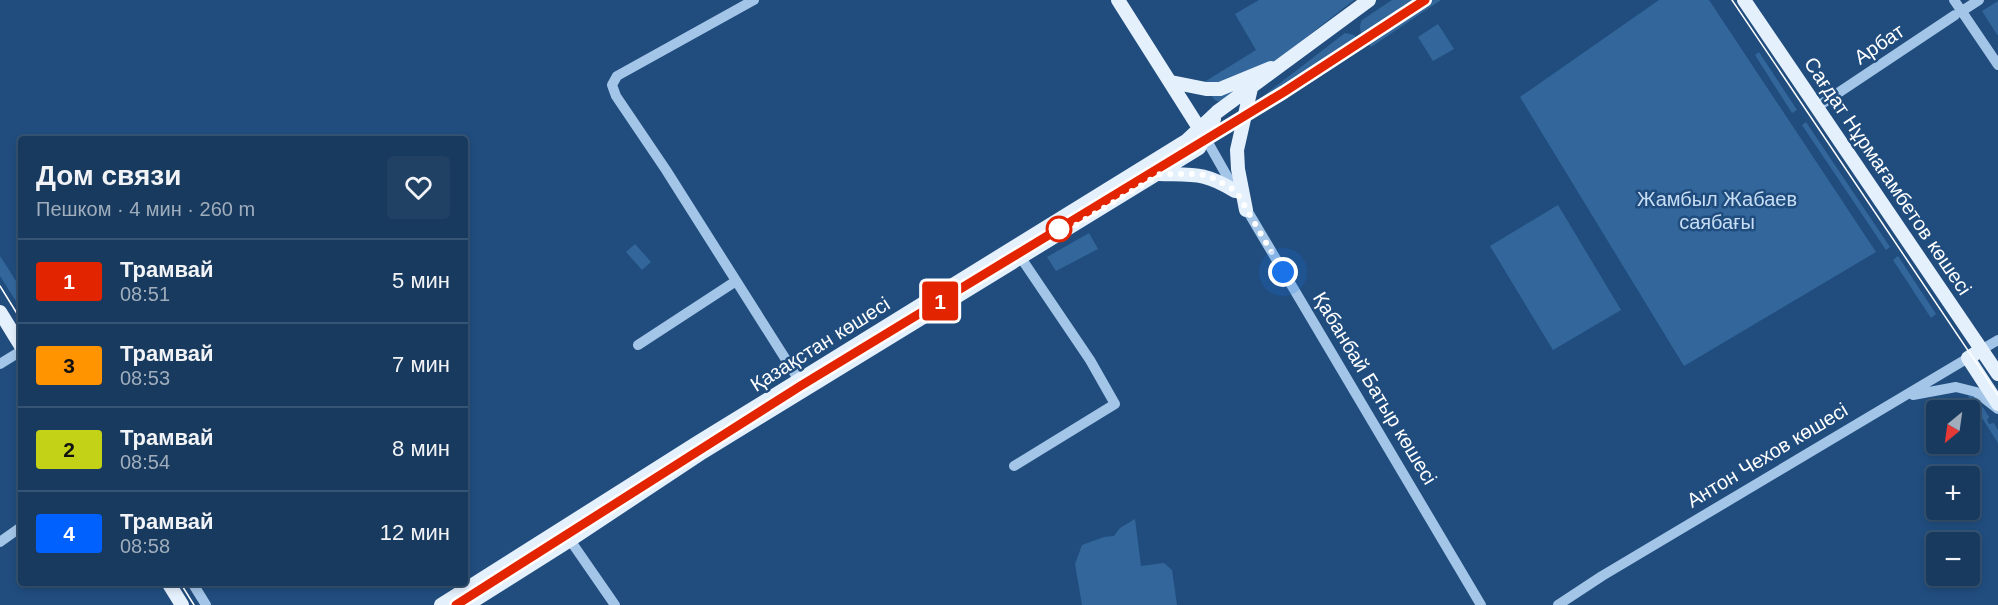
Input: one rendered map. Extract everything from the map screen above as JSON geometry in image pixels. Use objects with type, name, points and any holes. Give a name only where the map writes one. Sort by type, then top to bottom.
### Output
[{"type":"main road","points":[[1118,0],[1202,133]]},
{"type":"main road","name":"Қазақстан көшесі","points":[[1017,252],[1160,174],[1199,148],[1202,133],[1217,112],[1369,0]]},
{"type":"main road","name":"Сағдат Нұрмағамбетов көшесі","points":[[1744,0],[1998,374]]},
{"type":"main road","points":[[1169,78],[1213,90],[1279,66]]},
{"type":"main road","points":[[1246,210],[1238,169],[1238,150],[1251,88]]},
{"type":"main road","name":"Қазақстан көшесі","points":[[441,605],[562,528],[802,385],[1017,252],[1202,133]]},
{"type":"main road","points":[[1160,174],[1200,174],[1211,177],[1236,191]]},
{"type":"main road","points":[[0,312],[18,341]]},
{"type":"main road","name":"Антон Чехов көшесі","points":[[1968,358],[1982,350]]},
{"type":"main road","points":[[1968,358],[1998,404]]},
{"type":"main road","name":"Қазақстан көшесі","points":[[467,605],[570,540],[802,385]]},
{"type":"main road","points":[[562,528],[570,540]]},
{"type":"main road","points":[[170,586],[182,605]]},
{"type":"street","points":[[754,0],[617,76],[612,85],[616,96],[802,385]]},
{"type":"street","points":[[1954,0],[1958,13],[1998,65]]},
{"type":"street","name":"Арбат","points":[[1823,103],[1979,0]]},
{"type":"street","name":"Қабанбай Батыр көшесі","points":[[1202,133],[1481,605]]},
{"type":"street","points":[[1014,466],[1115,404],[1090,360],[1017,252]]},
{"type":"street","points":[[638,345],[736,281]]},
{"type":"street","name":"Антон Чехов көшесі","points":[[1982,350],[1998,340]]},
{"type":"street","points":[[0,364],[18,353]]},
{"type":"street","name":"Антон Чехов көшесі","points":[[1558,605],[1602,576],[1968,358]]},
{"type":"street","points":[[1907,396],[1956,387],[1976,392],[1998,409]]},
{"type":"street","points":[[0,542],[18,529]]},
{"type":"street","points":[[570,540],[615,605]]},
{"type":"street","points":[[194,586],[206,605]]},
{"type":"green space","points":[[1259,0],[1354,0],[1224,101],[1216,101],[1201,84],[1256,50],[1235,14]]},
{"type":"green space","points":[[1392,0],[1441,0],[1371,47],[1364,38],[1360,24],[1362,20]]},
{"type":"green space","name":"Жамбыл Жабаев саябағы","points":[[1659,0],[1709,0],[1876,252],[1684,366],[1520,97]]},
{"type":"green space","points":[[1998,1],[1998,36],[1982,11]]},
{"type":"green space","points":[[1438,24],[1454,49],[1433,61],[1418,37]]},
{"type":"green space","points":[[1345,33],[1354,35],[1364,46],[1244,123],[1254,103]]},
{"type":"green space","points":[[1759,52],[1797,110],[1792,113],[1755,55]]},
{"type":"green space","points":[[1806,122],[1890,247],[1886,250],[1802,125]]},
{"type":"green space","points":[[1558,205],[1621,310],[1553,350],[1490,246]]},
{"type":"green space","points":[[1089,233],[1098,249],[1056,271],[1047,257]]},
{"type":"green space","points":[[635,244],[651,262],[642,270],[626,252]]},
{"type":"green space","points":[[0,256],[18,284],[18,304],[0,276]]},
{"type":"green space","points":[[1898,256],[1936,314],[1931,318],[1893,260]]},
{"type":"green space","points":[[1974,393],[1978,400],[1971,400],[1968,396]]},
{"type":"green space","points":[[1980,403],[1989,417],[1987,420],[1989,424],[1994,423],[1998,430],[1998,443],[1980,415]]},
{"type":"green space","points":[[1135,519],[1141,566],[1164,563],[1172,570],[1177,605],[1082,605],[1075,564],[1082,545],[1114,536],[1120,528]]},
{"type":"tram line","points":[[456,605],[802,385],[1284,92],[1425,0]]},
{"type":"tram line","name":"1","points":[[456,605],[802,385],[1284,92],[1425,0]]},
{"type":"tram line","points":[[1732,0],[1998,395]]},
{"type":"tram line","points":[[0,286],[18,315]]},
{"type":"tram line","points":[[182,586],[194,605]]},
{"type":"route","points":[[1059,229],[1056,237],[1160,174],[1200,174],[1222,182],[1236,191],[1283,272]]}]
